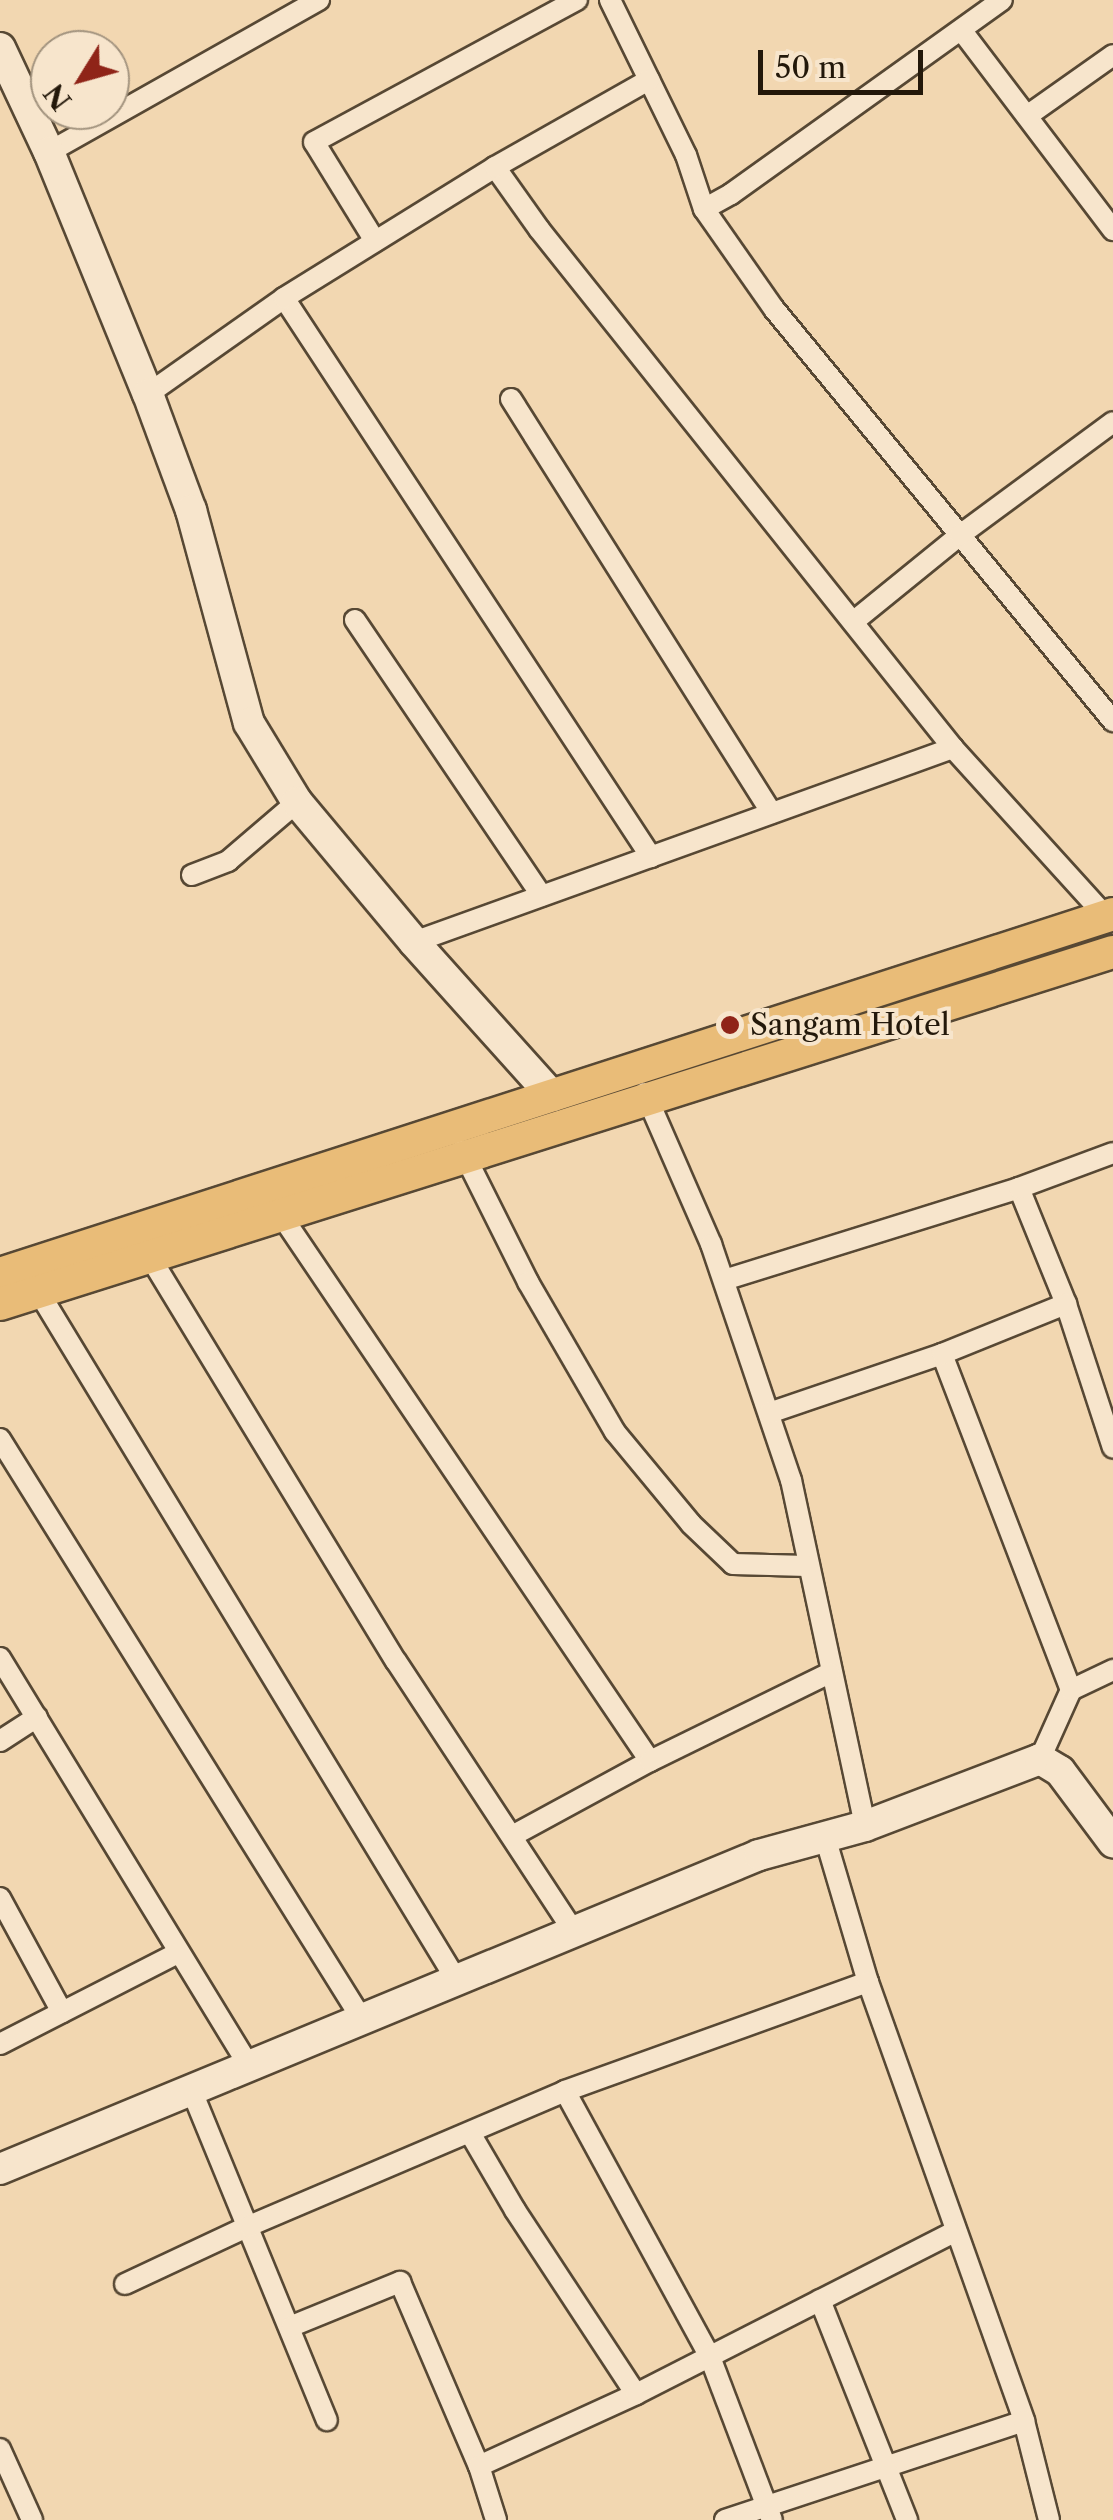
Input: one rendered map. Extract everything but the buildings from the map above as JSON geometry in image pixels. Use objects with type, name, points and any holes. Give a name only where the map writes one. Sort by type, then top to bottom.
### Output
[{"type":"main road","points":[[0,1304],[21,1278],[642,1084],[1110,916]]},
{"type":"main road","points":[[21,1278],[150,1257],[281,1215],[458,1143],[552,1096],[642,1084],[1113,952]]},
{"type":"street","points":[[49,152],[319,0]]},
{"type":"street","points":[[375,241],[314,142],[577,0]]},
{"type":"street","points":[[610,0],[686,155],[704,209],[774,309],[1113,721]]},
{"type":"street","points":[[704,209],[1002,0]]},
{"type":"street","points":[[962,31],[1113,230]]},
{"type":"street","points":[[0,48],[49,152],[191,510],[248,723],[297,802],[414,942],[552,1096]]},
{"type":"street","points":[[1027,116],[1113,55]]},
{"type":"street","points":[[148,394],[284,298],[494,167],[649,80]]},
{"type":"street","points":[[494,167],[953,748],[1110,916]]},
{"type":"street","points":[[284,298],[651,857]]},
{"type":"street","points":[[511,399],[772,813]]},
{"type":"street","points":[[853,622],[960,535],[1113,422]]},
{"type":"street","points":[[355,620],[542,896]]},
{"type":"street","points":[[414,942],[953,748]]},
{"type":"street","points":[[192,875],[228,861],[297,802]]},
{"type":"street","points":[[642,1084],[724,1280],[791,1480],[865,1826]]},
{"type":"street","points":[[458,1143],[528,1282],[616,1432],[691,1524],[732,1564],[808,1566]]},
{"type":"street","points":[[724,1280],[1019,1188],[1113,1153]]},
{"type":"street","points":[[1019,1188],[1105,1396],[1113,1448]]},
{"type":"street","points":[[281,1215],[650,1761]]},
{"type":"street","points":[[150,1257],[396,1662],[574,1932]]},
{"type":"street","points":[[21,1278],[457,1981]]},
{"type":"street","points":[[769,1413],[942,1354],[1066,1304]]},
{"type":"street","points":[[942,1354],[1070,1690]]},
{"type":"street","points":[[0,1439],[363,2021]]},
{"type":"street","points":[[0,1658],[248,2064]]},
{"type":"street","points":[[0,2169],[759,1855],[865,1826],[1040,1759],[1070,1690],[1113,1670]]},
{"type":"street","points":[[512,1836],[650,1761],[830,1673]]},
{"type":"street","points":[[0,1741],[38,1717]]},
{"type":"street","points":[[1040,1759],[1060,1771],[1113,1842]]},
{"type":"street","points":[[825,1837],[868,1982],[1024,2421],[1049,2520]]},
{"type":"street","points":[[0,1898],[62,2012]]},
{"type":"street","points":[[0,2044],[178,1953]]},
{"type":"street","points":[[125,2284],[249,2226],[565,2091],[868,1982]]},
{"type":"street","points":[[191,2089],[292,2326],[327,2420]]},
{"type":"street","points":[[565,2091],[710,2357],[770,2513]]},
{"type":"street","points":[[470,2133],[515,2210],[636,2394]]},
{"type":"street","points":[[479,2466],[636,2394],[956,2231]]},
{"type":"street","points":[[292,2326],[400,2282],[479,2466],[496,2520]]},
{"type":"street","points":[[820,2300],[907,2520]]},
{"type":"street","points":[[726,2520],[770,2513],[1024,2421]]},
{"type":"street","points":[[0,2449],[32,2520]]},
{"type":"place","name":"Sangam Hotel","points":[[730,1025]]}]
